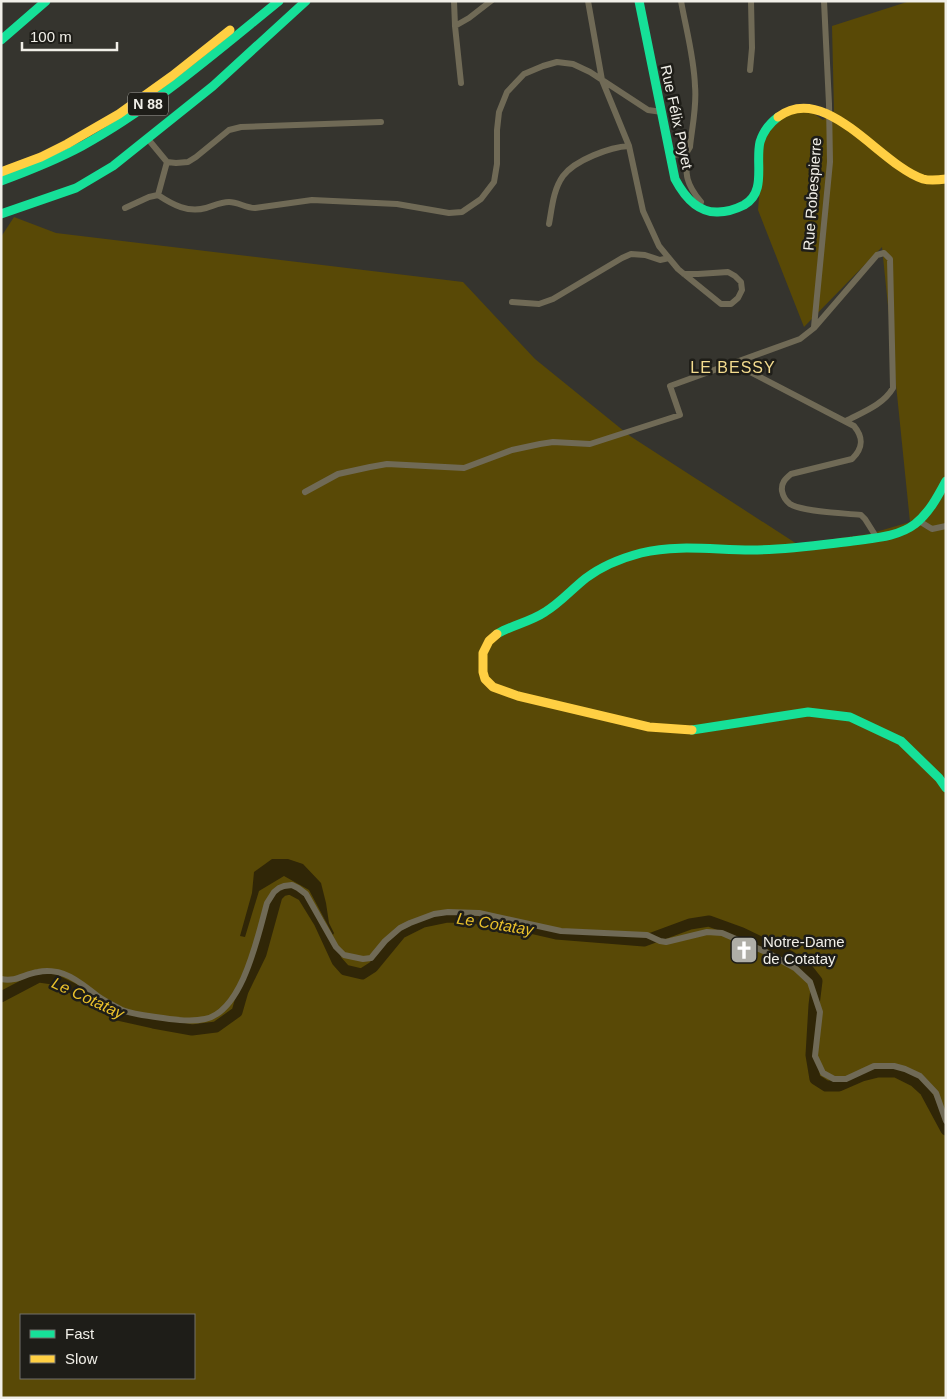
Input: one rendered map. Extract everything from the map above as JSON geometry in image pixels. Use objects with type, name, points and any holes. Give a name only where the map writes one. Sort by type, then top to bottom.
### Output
[{"type":"main road","name":"N 88","points":[[1,172],[41,157],[119,114],[172,76],[267,1]]},
{"type":"main road","name":"N 88","points":[[1,181],[61,156],[95,139],[154,100],[279,1]]},
{"type":"main road","points":[[1,214],[76,188],[113,166],[213,86],[306,1]]},
{"type":"main road","name":"Rue Félix Poyet","points":[[639,1],[675,179],[682,192],[698,208],[714,213],[727,212],[744,205],[754,195],[759,178],[760,143],[763,133],[774,119],[781,114],[799,108],[815,109],[828,115]]},
{"type":"main road","points":[[1,40],[43,2]]},
{"type":"main road","points":[[828,115],[869,142],[904,170],[923,179],[946,179]]},
{"type":"main road","points":[[946,481],[936,500],[919,521],[908,528],[877,538],[795,549],[665,548],[638,554],[612,564],[589,576],[538,617],[494,635],[484,650],[482,670],[484,678],[491,686],[500,691],[649,727],[692,730],[808,712],[850,717],[901,741],[939,778],[946,788]]},
{"type":"street","points":[[454,1],[454,26],[461,83]]},
{"type":"street","points":[[454,26],[469,18],[491,1]]},
{"type":"street","points":[[588,1],[602,80],[629,146],[643,211],[659,246],[678,269],[684,274],[721,304],[731,304],[738,298],[742,290],[741,282],[728,272],[684,274]]},
{"type":"street","points":[[681,1],[696,87],[686,164],[687,180],[691,191],[701,202]]},
{"type":"street","points":[[750,70],[752,48],[751,1]]},
{"type":"street","name":"Rue Robespierre","points":[[814,328],[830,162],[824,1]]},
{"type":"street","points":[[125,208],[158,195],[177,206],[194,209],[224,202],[232,202],[249,208],[255,208],[312,200],[397,204],[449,213],[462,212],[481,199],[494,182],[497,164],[496,130],[499,112],[507,92],[524,74],[557,62],[573,64],[590,72],[648,110],[662,112]]},
{"type":"street","points":[[148,139],[166,162],[176,163],[188,162],[229,130],[241,126],[381,122]]},
{"type":"street","points":[[549,224],[553,196],[563,176],[593,155],[616,147],[629,146]]},
{"type":"street","points":[[670,156],[688,150]]},
{"type":"street","points":[[158,195],[166,162]]},
{"type":"street","points":[[305,492],[338,474],[387,464],[464,468],[512,450],[540,444],[553,442],[590,444],[680,414],[670,386],[800,339],[814,328],[877,255],[884,253],[890,259],[893,388],[882,401],[846,421]]},
{"type":"street","points":[[512,302],[539,304],[553,300],[631,254],[645,255],[660,260],[669,258]]},
{"type":"street","points":[[733,363],[846,421],[860,433],[861,444],[857,453],[852,458],[791,474],[784,480],[782,489],[784,497],[789,503],[800,508],[860,515],[865,519],[877,538]]},
{"type":"street","points":[[919,521],[932,528],[946,526]]},
{"type":"street","points":[[1,979],[20,978],[39,971],[64,974],[80,982],[101,999],[125,1011],[191,1021],[207,1019],[225,1007],[237,990],[254,952],[267,903],[274,892],[284,886],[292,885],[306,894],[332,940],[344,955],[363,959],[371,958],[385,941],[400,928],[434,914],[448,912],[480,913],[561,931],[647,935],[666,942],[707,932],[722,933],[766,952],[795,968],[810,982],[820,1012],[815,1056],[823,1073],[834,1079],[846,1079],[874,1066],[894,1066],[905,1069],[920,1076],[936,1093],[946,1120]]},
{"type":"shaded area","points":[[910,1],[946,1],[946,1398],[1,1398],[1,237],[14,217],[56,233],[463,282],[535,359],[630,436],[797,544],[869,534],[910,522],[882,247],[804,327],[758,210],[764,137],[773,126],[788,114],[810,111],[823,120],[834,111],[832,26]]},
{"type":"shaded area","points":[[272,859],[288,859],[303,864],[321,883],[333,935],[309,890],[284,876],[259,891],[245,937],[240,936],[252,893],[254,872]]},
{"type":"waterway","name":"Le Cotatay","points":[[1,997],[39,977],[53,979],[74,989],[117,1015],[192,1030],[216,1027],[237,1012],[243,991],[261,954],[277,896],[282,891],[290,889],[303,896],[319,922],[337,961],[345,970],[362,974],[373,967],[401,933],[423,922],[447,917],[472,918],[556,934],[644,941],[690,924],[709,921],[742,933],[790,956],[806,967],[817,981],[811,1055],[815,1079],[826,1086],[839,1086],[862,1076],[878,1072],[896,1072],[914,1081],[925,1091],[946,1130]]},
{"type":"traffic: fast","points":[[1,40],[46,1]]},
{"type":"traffic: fast","points":[[1,181],[62,156],[108,131],[184,78],[279,1]]},
{"type":"traffic: fast","points":[[1,214],[76,188],[113,166],[213,86],[306,1]]},
{"type":"traffic: fast","points":[[639,1],[675,179],[692,202],[704,210],[721,212],[738,208],[751,199],[756,193],[758,185],[760,142],[767,128],[778,117]]},
{"type":"traffic: fast","points":[[497,634],[545,612],[586,578],[605,566],[641,553],[682,548],[764,550],[815,546],[877,538],[901,532],[915,524],[925,515],[946,481]]},
{"type":"traffic: fast","points":[[692,730],[808,712],[850,717],[901,741],[939,778],[946,788]]},
{"type":"traffic: slow","points":[[1,172],[41,157],[119,114],[172,76],[230,30]]},
{"type":"traffic: slow","points":[[778,117],[796,109],[815,110],[834,117],[906,171],[926,180],[946,179]]},
{"type":"traffic: slow","points":[[497,634],[489,641],[483,653],[485,679],[493,687],[518,696],[649,727],[692,730]]},
{"type":"place","name":"Notre-Dame de Cotatay","points":[[744,950]]},
{"type":"district","name":"LE BESSY","points":[[733,367]]}]
